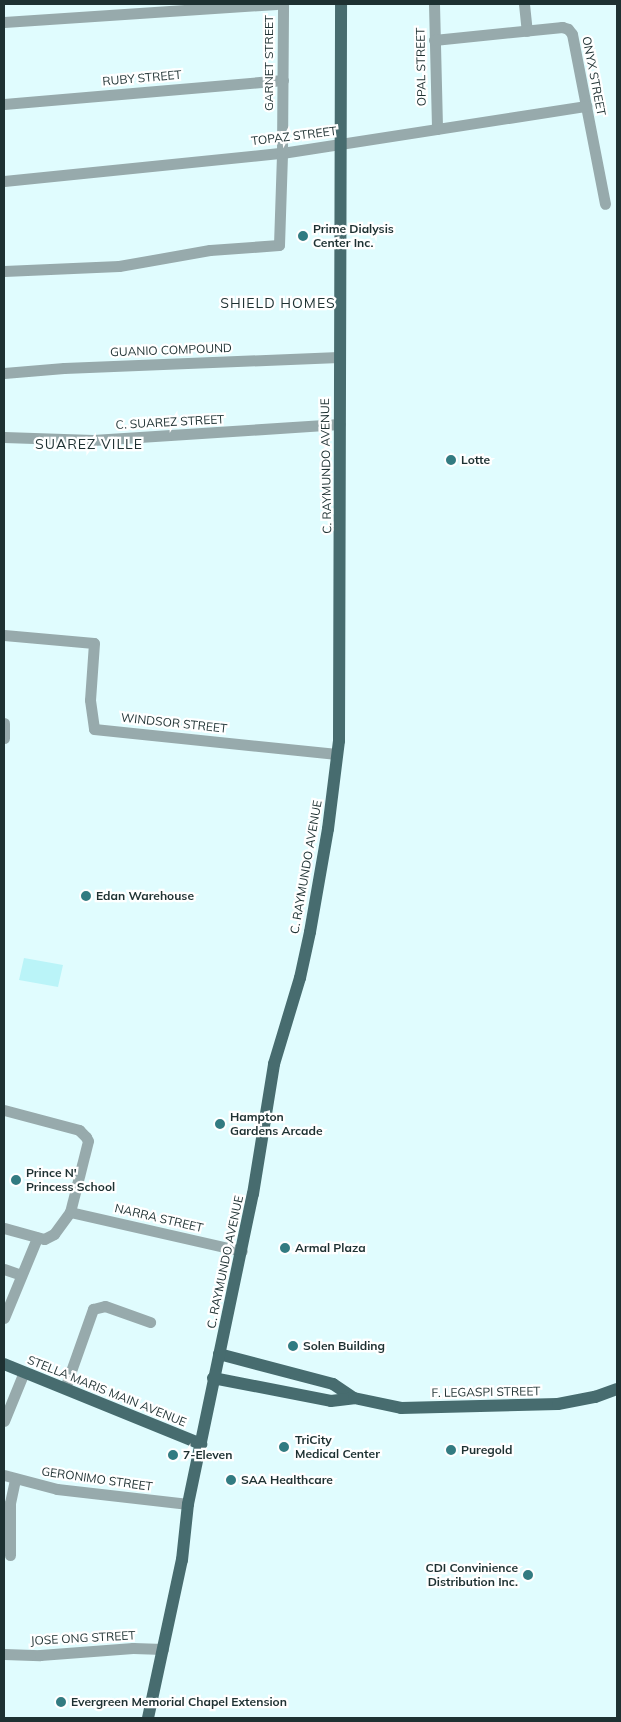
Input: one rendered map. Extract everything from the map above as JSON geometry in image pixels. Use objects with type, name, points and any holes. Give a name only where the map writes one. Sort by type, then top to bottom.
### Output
[{"type":"main road","name":"C. RAYMUNDO AVENUE","points":[[148,1718],[182,1560],[188,1504],[242,1251],[277,1050],[300,978],[311,922],[328,829],[337,754],[341,571],[339,357],[341,4]]},
{"type":"main road","name":"F. LEGASPI STREET","points":[[219,1354],[333,1384],[354,1398]]},
{"type":"main road","name":"STELLA MARIS MAIN AVENUE","points":[[4,1364],[201,1444]]},
{"type":"main road","name":"F. LEGASPI STREET","points":[[214,1378],[331,1401],[354,1398],[401,1408],[558,1404],[595,1397],[617,1390]]},
{"type":"street","points":[[4,22],[276,4]]},
{"type":"street","name":"GARNET STREET","points":[[4,271],[119,266],[210,250],[279,245],[283,4]]},
{"type":"street","name":"OPAL STREET","points":[[434,4],[437,129]]},
{"type":"street","points":[[524,4],[527,31]]},
{"type":"street","name":"ONYX STREET","points":[[434,40],[562,27],[572,34],[605,204]]},
{"type":"street","name":"RUBY STREET","points":[[4,104],[283,80]]},
{"type":"street","name":"TOPAZ STREET","points":[[4,181],[282,152],[586,106]]},
{"type":"street","name":"GUANIO COMPOUND","points":[[4,373],[64,368],[339,357]]},
{"type":"street","name":"C. SUAREZ STREET","points":[[4,437],[94,440],[339,424]]},
{"type":"street","name":"WINDSOR STREET","points":[[4,635],[94,643],[90,700],[94,728],[337,754]]},
{"type":"street","points":[[4,723],[4,738]]},
{"type":"street","points":[[4,1110],[83,1133],[86,1136],[87,1146],[70,1212],[54,1234],[40,1238],[4,1228]]},
{"type":"street","name":"NARRA STREET","points":[[70,1212],[242,1251]]},
{"type":"street","points":[[4,1318],[21,1274],[40,1238]]},
{"type":"street","points":[[4,1269],[21,1274]]},
{"type":"street","points":[[65,1388],[90,1312],[96,1306],[105,1306],[150,1322]]},
{"type":"street","points":[[4,1421],[24,1372]]},
{"type":"street","points":[[9,1477],[10,1555]]},
{"type":"street","name":"GERONIMO STREET","points":[[9,1477],[57,1489],[188,1504]]},
{"type":"street","name":"JOSE ONG STREET","points":[[4,1654],[40,1655],[133,1648],[163,1649]]},
{"type":"shaded area","points":[[24,958],[63,965],[58,987],[19,980]]},
{"type":"place","name":"Prime Dialysis Center Inc.","points":[[303,236]]},
{"type":"place","name":"Lotte","points":[[451,460]]},
{"type":"place","name":"Edan Warehouse","points":[[86,896]]},
{"type":"place","name":"Hampton Gardens Arcade","points":[[220,1124]]},
{"type":"place","name":"Prince N' Princess School","points":[[16,1180]]},
{"type":"place","name":"Armal Plaza","points":[[285,1248]]},
{"type":"place","name":"Solen Building","points":[[293,1346]]},
{"type":"place","name":"TriCity Medical Center","points":[[284,1447]]},
{"type":"place","name":"Puregold","points":[[451,1450]]},
{"type":"place","name":"7-Eleven","points":[[173,1455]]},
{"type":"place","name":"SAA Healthcare","points":[[231,1480]]},
{"type":"place","name":"CDI Convinience Distribution Inc.","points":[[528,1575]]},
{"type":"place","name":"Evergreen Memorial Chapel Extension","points":[[61,1702]]},
{"type":"district","name":"SHIELD HOMES","points":[[278,303]]},
{"type":"district","name":"SUAREZ VILLE","points":[[89,444]]}]
